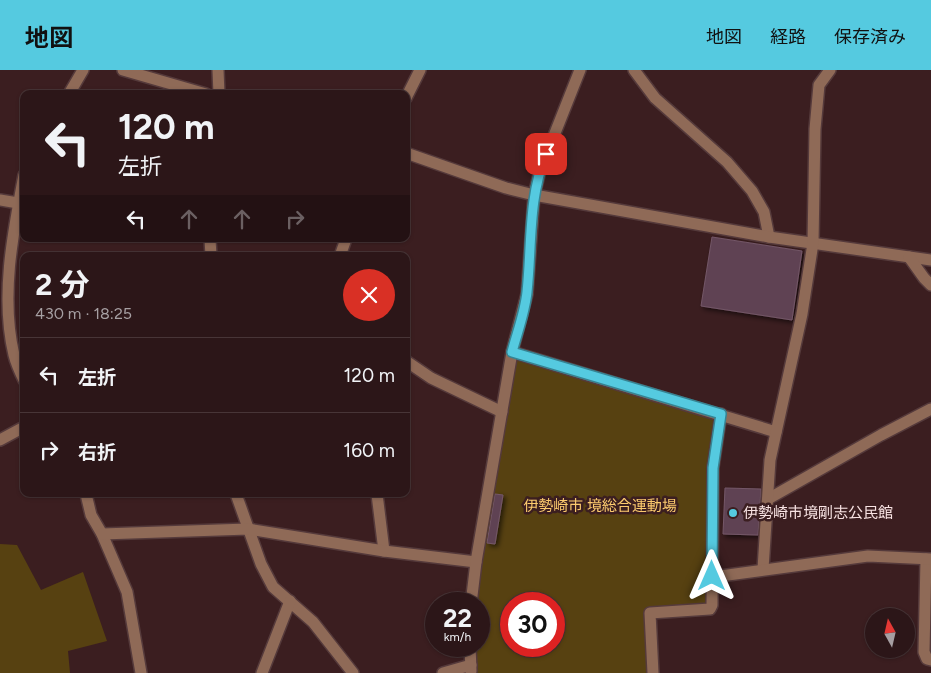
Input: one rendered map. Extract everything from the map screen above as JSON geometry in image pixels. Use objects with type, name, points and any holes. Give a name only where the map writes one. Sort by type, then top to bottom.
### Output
[{"type":"street","points":[[71,90],[83,70]]},
{"type":"street","points":[[123,70],[192,90]]},
{"type":"street","points":[[218,70],[219,90]]},
{"type":"street","points":[[410,90],[420,70]]},
{"type":"street","points":[[472,592],[512,352],[527,294],[534,195],[540,171],[580,70]]},
{"type":"street","points":[[634,70],[655,98],[727,162],[746,184],[764,212],[770,238]]},
{"type":"street","points":[[763,569],[770,460],[802,314],[813,243],[815,129],[819,85],[830,70]]},
{"type":"street","points":[[410,154],[506,188],[534,195],[770,238],[931,260]]},
{"type":"street","points":[[20,194],[6,284],[9,325],[14,355],[20,370]]},
{"type":"street","points":[[0,200],[18,203]]},
{"type":"street","points":[[908,257],[931,285]]},
{"type":"street","points":[[512,352],[776,432]]},
{"type":"street","points":[[410,364],[431,378],[502,412]]},
{"type":"street","points":[[768,499],[880,435],[931,409]]},
{"type":"street","points":[[653,673],[650,612],[710,609],[712,605],[713,468],[721,414]]},
{"type":"street","points":[[0,440],[20,428]]},
{"type":"street","points":[[87,497],[91,514],[102,534],[127,592],[141,673]]},
{"type":"street","points":[[237,497],[261,564],[273,587],[314,622],[353,673]]},
{"type":"street","points":[[377,497],[384,551]]},
{"type":"street","points":[[102,534],[248,529],[384,551],[476,562]]},
{"type":"street","points":[[712,576],[868,556],[929,559],[924,652],[927,659],[931,660]]},
{"type":"street","points":[[262,673],[290,601]]},
{"type":"street","points":[[443,673],[471,669]]},
{"type":"green space","name":"伊勢崎市 境総合運動場","points":[[517,360],[712,416],[716,421],[707,602],[703,605],[646,608],[649,673],[476,673],[475,657],[490,657],[490,592],[476,592],[514,363]]},
{"type":"green space","points":[[0,544],[17,545],[41,590],[83,572],[107,641],[68,651],[70,673],[0,673]]},
{"type":"building","points":[[712,237],[802,251],[792,320],[701,306]]},
{"type":"building","name":"伊勢崎市境剛志公民館","points":[[725,488],[761,489],[758,535],[723,534]]},
{"type":"building","points":[[495,494],[503,495],[495,544],[487,543]]},
{"type":"place","name":"伊勢崎市境剛志公民館","points":[[733,513]]},
{"type":"route","points":[[546,154],[534,195],[527,294],[512,352],[721,414],[713,468],[712,576]]}]
